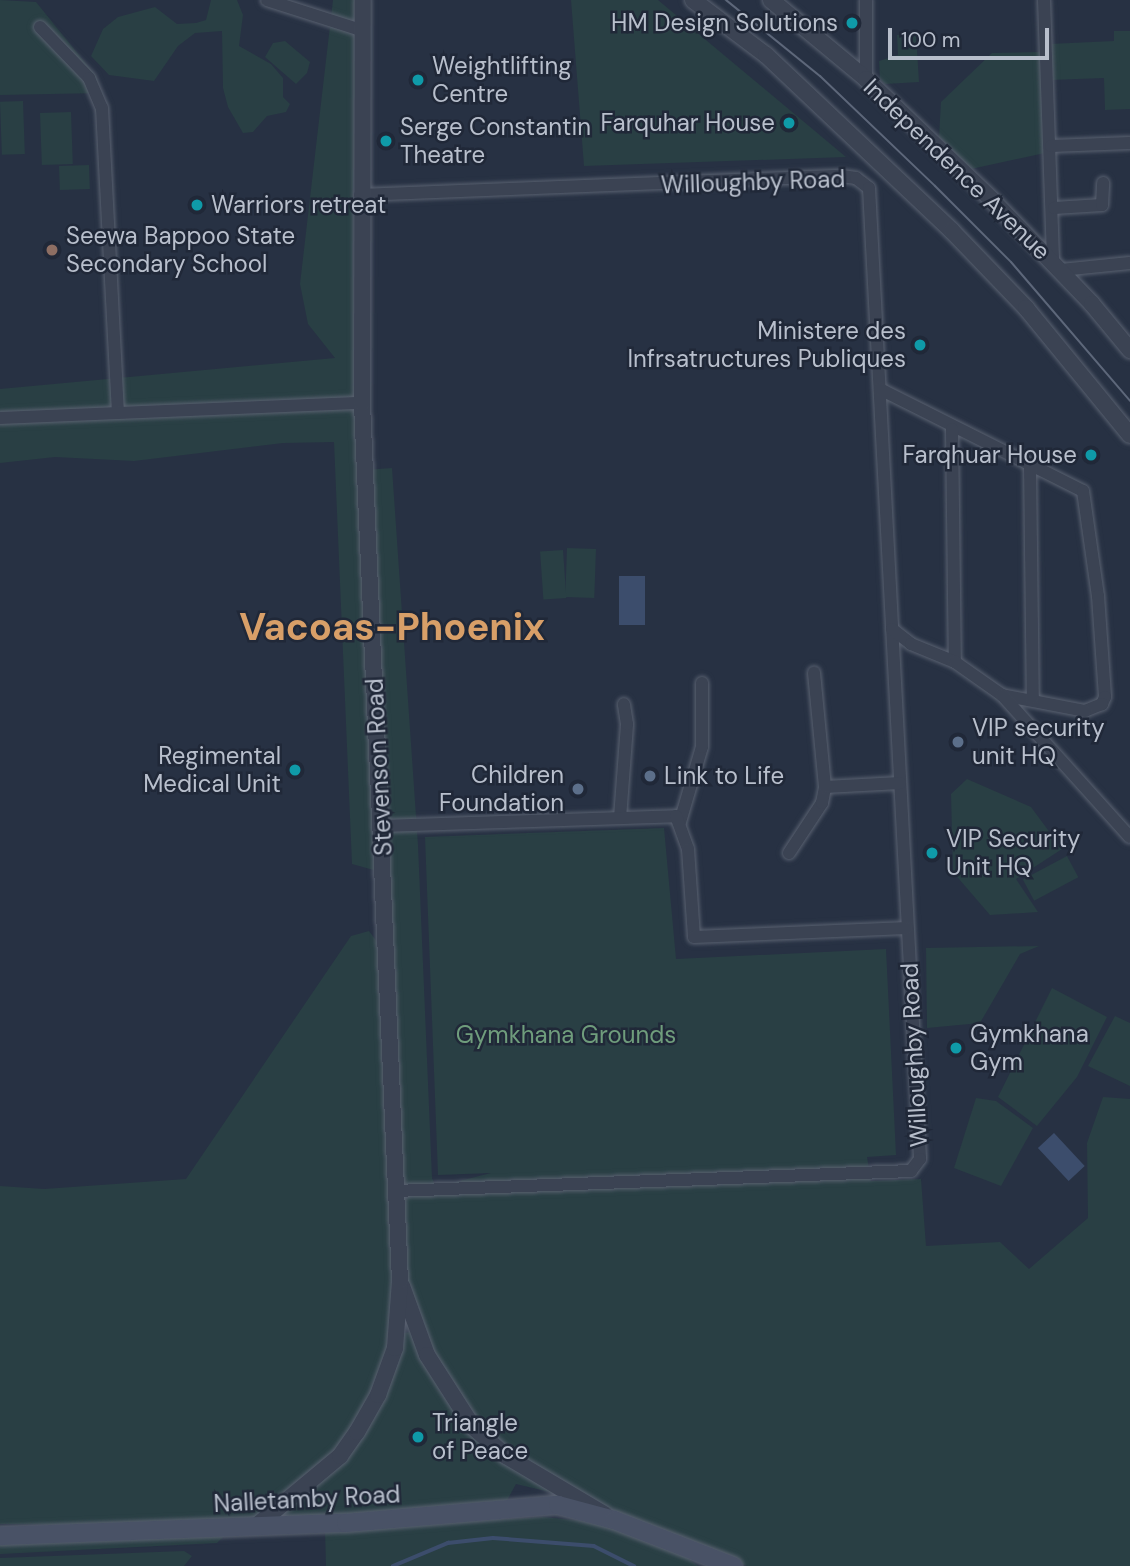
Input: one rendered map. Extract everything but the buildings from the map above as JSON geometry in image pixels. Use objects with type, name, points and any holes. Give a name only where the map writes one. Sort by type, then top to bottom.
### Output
[{"type":"main road","name":"Nalletamby Road","points":[[0,1536],[256,1527],[558,1505],[614,1520],[733,1566]]},
{"type":"main road","points":[[0,1528],[101,1533]]},
{"type":"street","points":[[267,0],[361,30]]},
{"type":"street","name":"Stevenson Road","points":[[256,1527],[340,1456],[357,1432],[377,1395],[395,1348],[400,1281],[382,930],[382,826],[362,403],[360,195],[363,0]]},
{"type":"street","points":[[693,0],[766,55],[864,145],[1026,308],[1130,435]]},
{"type":"street","name":"Independence Avenue","points":[[771,0],[866,79],[1057,266],[1130,350]]},
{"type":"street","points":[[866,0],[866,79]]},
{"type":"street","points":[[1044,0],[1057,266],[1130,263]]},
{"type":"street","points":[[40,27],[89,78],[102,108],[110,204],[118,410]]},
{"type":"street","points":[[1051,146],[1130,143]]},
{"type":"street","name":"Willoughby Road","points":[[360,195],[856,178],[864,182],[870,195],[895,659],[918,1168],[396,1191]]},
{"type":"street","points":[[1054,208],[1102,205],[1103,183]]},
{"type":"street","points":[[880,389],[953,429],[1083,491],[1107,690],[1102,704],[1086,710],[1033,698],[1002,695]]},
{"type":"street","points":[[0,418],[118,410],[362,403]]},
{"type":"street","points":[[953,429],[955,662]]},
{"type":"street","points":[[1030,466],[1033,698]]},
{"type":"street","points":[[892,629],[911,644],[955,662],[1002,695],[1130,837]]},
{"type":"street","points":[[895,659],[912,649],[933,652]]},
{"type":"street","points":[[789,853],[822,803],[825,787],[814,673]]},
{"type":"street","points":[[680,822],[702,747],[702,683]]},
{"type":"street","points":[[620,818],[627,724],[624,704]]},
{"type":"street","points":[[825,787],[900,783]]},
{"type":"street","points":[[382,826],[676,816],[688,849],[694,937],[907,928]]},
{"type":"street","name":"Stevenson Road","points":[[400,1281],[426,1355],[473,1427],[506,1456],[614,1520]]},
{"type":"green space","points":[[0,0],[36,2],[96,76],[101,93],[0,95]]},
{"type":"green space","points":[[211,0],[237,0],[243,15],[239,46],[271,64],[283,78],[283,97],[290,104],[286,112],[267,116],[253,132],[243,133],[228,107],[223,88],[222,31],[195,33],[178,46],[154,81],[109,75],[91,56],[103,29],[118,17],[155,7],[177,24],[196,23],[206,20]]},
{"type":"green space","name":"Gymkhana Grounds","points":[[333,0],[361,0],[353,194],[354,358],[364,470],[392,468],[418,845],[432,1178],[436,1187],[491,1173],[438,1175],[425,837],[664,828],[676,959],[886,949],[896,1155],[867,1157],[871,1181],[921,1179],[926,1246],[1000,1242],[1029,1269],[1088,1218],[1087,1143],[1103,1097],[1130,1099],[1130,1566],[747,1566],[584,1500],[516,1484],[506,1502],[296,1522],[277,1511],[253,1527],[0,1524],[0,1186],[44,1189],[186,1179],[351,936],[369,931],[381,947],[388,874],[352,864],[334,442],[283,443],[134,461],[55,457],[0,463],[0,389],[335,358],[308,324],[300,284]],"holes":[[[415,1305],[416,1331],[399,1334],[392,1306]]]},
{"type":"green space","points":[[571,0],[658,0],[846,157],[584,166]]},
{"type":"green space","points":[[1114,31],[1130,31],[1130,109],[1105,110],[1104,78],[1050,80],[1049,44],[1114,41]]},
{"type":"green space","points":[[916,34],[919,82],[885,84],[880,79],[879,61],[898,55],[897,35]]},
{"type":"green space","points":[[285,41],[310,62],[307,73],[296,84],[265,57],[273,43]]},
{"type":"green space","points":[[1040,52],[1045,153],[971,169],[939,137],[941,102],[992,53]]},
{"type":"green space","points":[[23,101],[25,154],[2,155],[0,102]]},
{"type":"green space","points":[[71,112],[73,164],[42,165],[40,113]]},
{"type":"green space","points":[[89,165],[90,189],[60,190],[59,166]]},
{"type":"green space","points":[[567,548],[596,549],[594,598],[565,597]]},
{"type":"green space","points":[[563,550],[566,598],[543,599],[540,552]]},
{"type":"green space","points":[[967,779],[1031,807],[1062,849],[1016,879],[1038,912],[990,915],[953,872],[951,794]]},
{"type":"green space","points":[[1067,856],[1078,877],[1034,901],[1023,879]]},
{"type":"green space","points":[[1039,946],[1020,954],[980,1023],[927,1028],[926,948]]},
{"type":"green space","points":[[1052,988],[1107,1017],[1077,1077],[1037,1126],[998,1097]]},
{"type":"green space","points":[[1115,1016],[1130,1023],[1130,1086],[1088,1066]]},
{"type":"green space","points":[[976,1098],[996,1101],[1033,1128],[1001,1186],[954,1168]]},
{"type":"green space","points":[[543,1517],[602,1523],[682,1554],[698,1566],[326,1566],[325,1530]]},
{"type":"green space","points":[[226,1534],[217,1543],[0,1554],[0,1540]]},
{"type":"green space","points":[[184,1551],[192,1556],[184,1566],[0,1566],[0,1558]]},
{"type":"water","points":[[619,576],[645,576],[645,625],[619,625]]},
{"type":"water","points":[[1054,1133],[1085,1166],[1069,1181],[1038,1148]]},
{"type":"waterway","points":[[393,1566],[448,1543],[493,1538],[594,1546],[634,1566]]},
{"type":"tram line","points":[[726,0],[820,76],[935,186],[1011,262],[1130,401]]},
{"type":"place","name":"HM Design Solutions","points":[[852,23]]},
{"type":"place","name":"Weightlifting Centre","points":[[418,80]]},
{"type":"place","name":"Farquhar House","points":[[789,123]]},
{"type":"place","name":"Serge Constantin Theatre","points":[[386,141]]},
{"type":"place","name":"Warriors retreat","points":[[197,205]]},
{"type":"place","name":"Seewa Bappoo State Secondary School","points":[[52,250]]},
{"type":"place","name":"Ministere des Infrsatructures Publiques","points":[[920,345]]},
{"type":"place","name":"Farqhuar House","points":[[1091,455]]},
{"type":"place","name":"VIP security unit HQ","points":[[958,742]]},
{"type":"place","name":"Regimental Medical Unit","points":[[295,770]]},
{"type":"place","name":"Link to Life","points":[[650,776]]},
{"type":"place","name":"Children Foundation","points":[[578,789]]},
{"type":"place","name":"VIP Security Unit HQ","points":[[932,853]]},
{"type":"place","name":"Gymkhana Gym","points":[[956,1048]]},
{"type":"place","name":"Triangle of Peace","points":[[418,1437]]},
{"type":"district","name":"Vacoas-Phoenix","points":[[392,628]]}]
